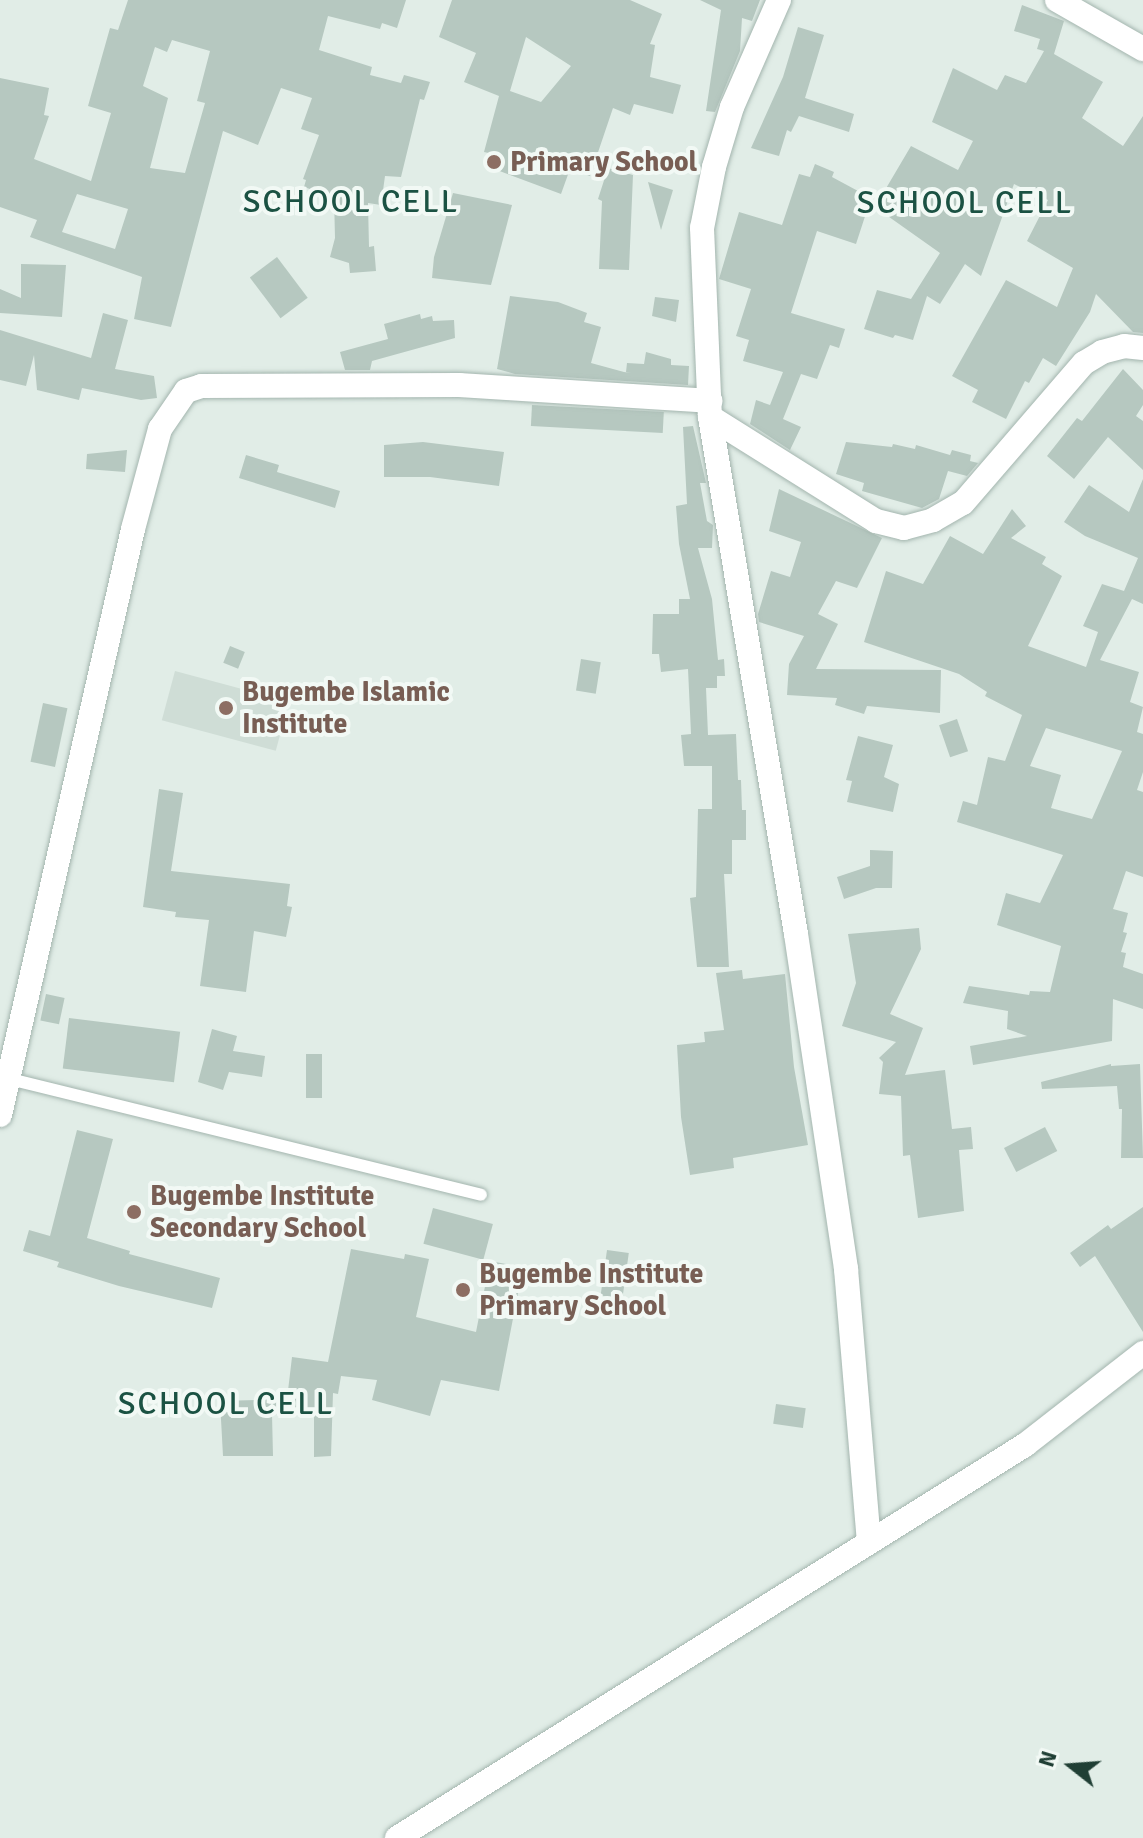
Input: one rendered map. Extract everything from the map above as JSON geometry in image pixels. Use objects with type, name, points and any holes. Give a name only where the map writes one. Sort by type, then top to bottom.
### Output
[{"type":"street","points":[[779,0],[732,107],[714,167],[702,228],[710,409],[796,934],[846,1269],[869,1542]]},
{"type":"street","points":[[1057,0],[1143,49]]},
{"type":"street","points":[[0,1115],[133,529],[160,429],[186,391],[201,386],[459,385],[710,409],[876,521],[904,528],[933,520],[963,503],[1084,363],[1102,352],[1124,346],[1143,348]]},
{"type":"street","points":[[397,1838],[1025,1445],[1143,1353]]},
{"type":"lane","points":[[6,1078],[481,1195]]},
{"type":"shaded area","name":"Bugembe Islamic Institute","points":[[175,671],[289,702],[276,751],[162,720]]},
{"type":"building","points":[[128,0],[406,0],[397,28],[382,23],[380,29],[328,16],[319,50],[372,67],[370,75],[401,83],[404,75],[430,82],[424,100],[420,99],[401,177],[385,176],[381,205],[368,203],[369,247],[374,246],[376,271],[350,273],[349,263],[330,257],[335,238],[334,197],[304,187],[306,180],[303,179],[319,135],[301,129],[312,98],[281,88],[258,145],[223,131],[171,327],[134,319],[142,277],[30,237],[37,220],[0,207],[0,78],[49,88],[44,115],[49,116],[34,159],[91,181],[111,113],[88,106],[110,28],[118,30]],"holes":[[[172,40],[210,51],[197,101],[205,103],[185,173],[150,168],[168,98],[143,86],[155,47],[167,52]],[[77,194],[128,209],[115,249],[62,232]]]},
{"type":"building","points":[[452,0],[630,0],[662,14],[650,44],[655,45],[650,77],[681,85],[673,114],[634,104],[630,115],[613,108],[590,176],[570,169],[561,194],[497,170],[502,156],[484,152],[499,96],[464,82],[476,53],[439,37]],"holes":[[[526,37],[571,66],[541,102],[510,91]]]},
{"type":"building","points":[[700,0],[760,0],[752,21],[742,18],[740,51],[715,112],[706,111],[721,10]]},
{"type":"building","points":[[1022,5],[1064,21],[1054,54],[1103,82],[1082,118],[1123,146],[1143,116],[1143,333],[1133,332],[1096,294],[1090,312],[1056,366],[1043,358],[1029,383],[1025,381],[1006,419],[972,402],[978,390],[952,376],[1006,280],[1057,307],[1073,268],[1027,241],[1048,200],[1014,184],[981,276],[965,264],[940,304],[927,296],[913,340],[895,335],[893,338],[864,329],[877,290],[911,299],[940,253],[875,207],[911,146],[958,170],[973,141],[932,122],[953,68],[997,90],[1005,75],[1026,83],[1044,51],[1037,49],[1040,39],[1014,31]]},
{"type":"building","points":[[798,27],[824,35],[805,98],[854,114],[849,132],[799,116],[791,132],[787,130],[779,156],[751,148],[783,77]]},
{"type":"building","points":[[815,164],[834,172],[832,177],[871,198],[856,244],[817,231],[791,313],[845,329],[839,348],[830,345],[817,379],[801,374],[783,419],[801,427],[790,450],[750,424],[756,400],[770,405],[783,372],[743,361],[749,340],[736,336],[751,289],[719,279],[739,212],[782,225],[799,174],[810,177]]},
{"type":"building","points":[[608,168],[633,175],[629,270],[599,269],[602,201],[598,199]]},
{"type":"building","points":[[648,182],[673,190],[661,230]]},
{"type":"building","points":[[453,193],[512,205],[491,285],[432,278],[434,257]]},
{"type":"building","points":[[277,257],[308,298],[281,318],[250,277]]},
{"type":"building","points":[[21,264],[66,265],[62,317],[0,313],[0,289],[21,298]]},
{"type":"building","points":[[510,296],[558,302],[587,313],[584,322],[601,327],[591,363],[624,372],[631,373],[626,372],[627,363],[644,364],[646,352],[671,359],[671,365],[689,366],[688,385],[515,374],[497,369]]},
{"type":"building","points":[[655,297],[679,300],[676,322],[652,316]]},
{"type":"building","points":[[103,313],[128,320],[115,369],[154,376],[157,398],[141,400],[82,388],[79,400],[37,390],[34,355],[26,386],[0,380],[0,330],[91,358]]},
{"type":"building","points":[[420,314],[421,319],[432,316],[433,321],[454,320],[455,338],[372,361],[370,370],[345,370],[340,352],[388,339],[384,324]]},
{"type":"building","points":[[1123,369],[1143,390],[1143,405],[1136,416],[1143,421],[1143,470],[1108,437],[1074,479],[1047,456],[1077,418],[1082,421]]},
{"type":"building","points":[[532,405],[664,412],[663,433],[531,426]]},
{"type":"building","points":[[693,426],[706,483],[700,483],[707,521],[713,525],[712,548],[698,548],[712,599],[718,660],[724,659],[725,676],[717,676],[717,688],[706,688],[708,735],[736,734],[738,780],[741,780],[742,810],[746,810],[746,840],[732,840],[732,874],[724,874],[729,967],[697,967],[690,898],[696,897],[698,809],[712,809],[712,766],[684,766],[681,735],[691,734],[688,669],[661,672],[659,654],[652,654],[653,614],[679,614],[679,599],[690,599],[679,544],[676,506],[687,504],[683,427]]},
{"type":"building","points":[[423,442],[504,452],[499,486],[430,477],[384,477],[384,445]]},
{"type":"building","points":[[846,442],[892,447],[893,444],[915,449],[916,445],[950,455],[952,450],[971,455],[970,461],[978,463],[967,476],[948,471],[939,499],[922,508],[862,491],[864,483],[836,474]]},
{"type":"building","points":[[127,450],[125,472],[86,469],[87,454]]},
{"type":"building","points":[[246,455],[279,465],[277,472],[340,491],[335,508],[239,478]]},
{"type":"building","points":[[1143,479],[1143,604],[1132,599],[1100,660],[1139,672],[1130,702],[1143,707],[1137,732],[1143,734],[1143,772],[1137,790],[1143,792],[1143,877],[1126,871],[1113,909],[1128,913],[1123,932],[1127,933],[1121,952],[1126,953],[1123,967],[1143,974],[1143,1009],[1113,999],[1112,1041],[973,1065],[970,1046],[1027,1036],[1007,1029],[1008,1011],[963,1003],[969,986],[1029,995],[1030,991],[1050,992],[1061,946],[997,925],[1006,893],[1040,903],[1063,855],[957,822],[963,801],[977,805],[988,757],[1005,761],[1022,715],[985,696],[987,692],[959,674],[864,642],[886,571],[923,584],[950,536],[983,554],[1012,509],[1026,526],[1011,538],[1046,557],[1042,564],[1062,576],[1028,646],[1086,667],[1098,632],[1083,626],[1102,584],[1124,591],[1138,558],[1085,536],[1064,522],[1089,485],[1129,512]],"holes":[[[1046,728],[1122,751],[1092,819],[1051,808],[1061,775],[1030,766]]]},
{"type":"building","points":[[779,489],[882,538],[857,588],[836,581],[818,614],[838,624],[816,669],[941,670],[940,713],[867,706],[864,714],[835,705],[837,698],[787,695],[789,664],[804,636],[759,622],[758,614],[771,571],[790,577],[801,542],[769,531]]},
{"type":"building","points":[[230,646],[245,652],[238,669],[223,663]]},
{"type":"building","points":[[581,659],[601,662],[596,694],[576,691]]},
{"type":"building","points":[[43,703],[67,708],[55,767],[31,762]]},
{"type":"building","points":[[957,719],[968,751],[950,757],[939,725]]},
{"type":"building","points":[[858,736],[893,745],[884,777],[899,784],[893,812],[847,802],[852,781],[846,780]]},
{"type":"building","points":[[159,789],[183,793],[171,871],[290,884],[287,906],[292,907],[286,937],[254,931],[246,992],[200,986],[209,920],[175,917],[176,912],[143,907]]},
{"type":"building","points":[[870,850],[893,851],[892,888],[876,888],[844,899],[837,877],[870,866]]},
{"type":"building","points":[[919,928],[921,949],[890,1014],[923,1028],[905,1075],[945,1070],[952,1129],[971,1127],[973,1149],[959,1150],[964,1211],[918,1218],[910,1155],[903,1156],[901,1096],[879,1094],[883,1062],[879,1058],[896,1042],[842,1026],[856,983],[848,934]]},
{"type":"building","points":[[742,970],[743,979],[785,974],[794,1067],[808,1145],[733,1158],[734,1168],[690,1175],[681,1117],[677,1045],[705,1042],[704,1032],[724,1030],[716,973]]},
{"type":"building","points":[[46,994],[65,998],[59,1024],[40,1020]]},
{"type":"building","points":[[69,1018],[180,1032],[174,1082],[63,1069]]},
{"type":"building","points":[[212,1029],[237,1036],[233,1051],[265,1056],[262,1077],[229,1072],[223,1090],[198,1082]]},
{"type":"building","points":[[306,1054],[322,1054],[322,1098],[306,1098]]},
{"type":"building","points":[[1111,1064],[1140,1064],[1143,1158],[1121,1158],[1122,1109],[1119,1109],[1117,1086],[1042,1089],[1041,1082]]},
{"type":"building","points":[[1045,1127],[1057,1151],[1016,1172],[1004,1148]]},
{"type":"building","points":[[77,1130],[113,1139],[87,1238],[130,1251],[129,1254],[220,1278],[212,1308],[119,1286],[57,1267],[59,1262],[23,1251],[29,1230],[50,1236]]},
{"type":"building","points":[[1143,1207],[1143,1332],[1095,1256],[1080,1267],[1070,1253],[1108,1225],[1111,1229]]},
{"type":"building","points":[[433,1208],[493,1224],[483,1260],[423,1244]]},
{"type":"building","points":[[351,1249],[404,1259],[405,1254],[429,1259],[416,1317],[476,1332],[490,1261],[523,1267],[499,1391],[441,1380],[430,1416],[372,1400],[377,1380],[341,1376],[338,1394],[333,1393],[331,1456],[314,1457],[314,1416],[272,1414],[273,1456],[223,1456],[220,1401],[287,1399],[292,1357],[328,1362]]},
{"type":"building","points":[[607,1250],[629,1253],[622,1299],[601,1296]]},
{"type":"building","points":[[776,1404],[806,1408],[803,1428],[773,1424]]},
{"type":"place","name":"Primary School","points":[[494,162]]},
{"type":"place","name":"Bugembe Islamic Institute","points":[[226,708]]},
{"type":"place","name":"Bugembe Institute Secondary School","points":[[134,1212]]},
{"type":"place","name":"Bugembe Institute Primary School","points":[[463,1290]]},
{"type":"district","name":"SCHOOL CELL","points":[[351,202]]},
{"type":"district","name":"SCHOOL CELL","points":[[965,203]]},
{"type":"district","name":"SCHOOL CELL","points":[[226,1404]]}]
